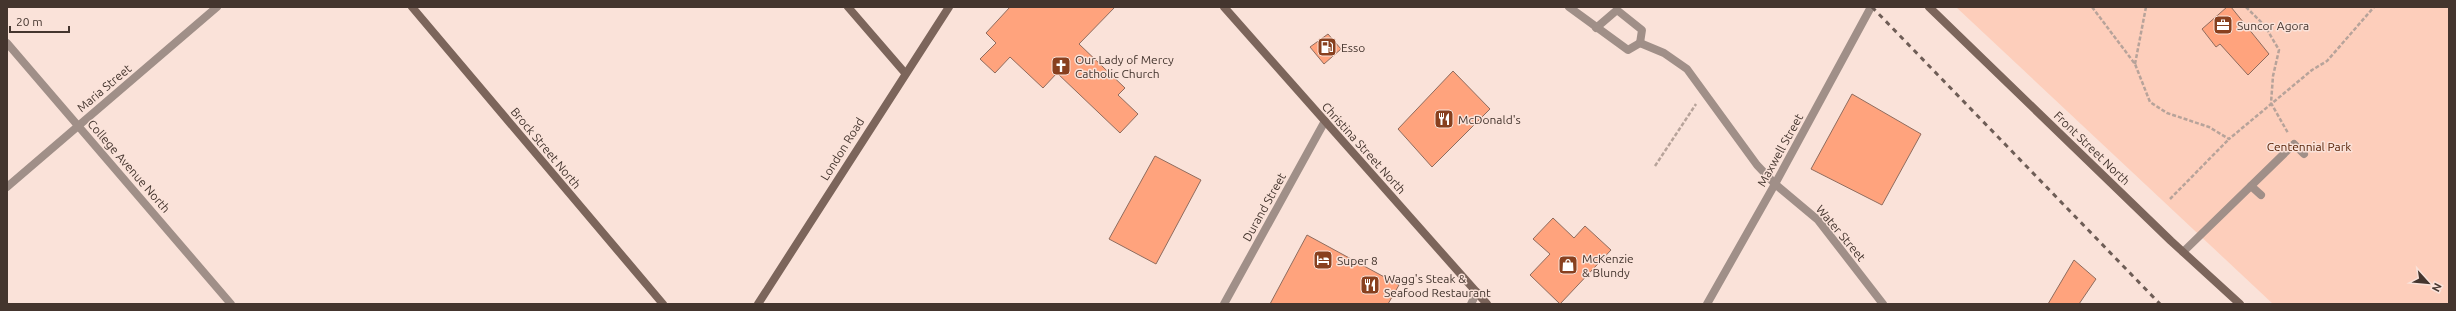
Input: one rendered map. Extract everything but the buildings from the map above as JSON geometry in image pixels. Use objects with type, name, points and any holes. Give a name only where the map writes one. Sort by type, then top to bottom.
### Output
[{"type":"main road","name":"Brock Street North","points":[[412,7],[663,304]]},
{"type":"main road","points":[[848,7],[905,73]]},
{"type":"main road","name":"London Road","points":[[758,304],[905,73],[949,7]]},
{"type":"main road","name":"Christina Street North","points":[[1224,7],[1488,304]]},
{"type":"main road","name":"Front Street North","points":[[1929,7],[2183,252],[2240,304]]},
{"type":"street","name":"Maria Street","points":[[7,187],[217,7]]},
{"type":"street","points":[[1569,7],[1596,28],[1628,50],[1640,43],[1642,30],[1616,10],[1596,28]]},
{"type":"street","name":"Maxwell Street","points":[[1707,304],[1776,184],[1871,7]]},
{"type":"street","name":"College Avenue North","points":[[7,43],[231,304]]},
{"type":"street","name":"Water Street","points":[[1640,43],[1664,53],[1687,69],[1757,165],[1776,184],[1818,220],[1883,304]]},
{"type":"street","name":"Durand Street","points":[[1224,304],[1324,121]]},
{"type":"street","points":[[2183,252],[2294,144],[2304,154]]},
{"type":"street","points":[[2251,186],[2261,195]]},
{"type":"street","points":[[1471,304],[1477,292]]},
{"type":"path","points":[[2092,7],[2135,64],[2150,102],[2167,113],[2209,127],[2229,139]]},
{"type":"path","points":[[2135,64],[2146,7]]},
{"type":"path","points":[[2246,7],[2265,26],[2279,50],[2273,76],[2271,103],[2294,144]]},
{"type":"path","points":[[2170,199],[2229,139],[2312,70],[2328,61],[2374,7]]},
{"type":"path","points":[[1655,166],[1704,93]]},
{"type":"green space","name":"Centennial Park","points":[[1956,7],[2449,7],[2449,304],[2273,304]]},
{"type":"railway","points":[[1872,7],[2160,304]]},
{"type":"place","name":"Suncor Agora","points":[[2223,25]]},
{"type":"place","name":"Esso","points":[[1327,47]]},
{"type":"place","name":"Our Lady of Mercy Catholic Church","points":[[1061,66]]},
{"type":"place","name":"McDonald's","points":[[1444,119]]},
{"type":"place","name":"Super 8","points":[[1323,260]]},
{"type":"place","name":"McKenzie & Blundy","points":[[1568,265]]},
{"type":"place","name":"Wagg's Steak & Seafood Restaurant","points":[[1370,285]]}]
